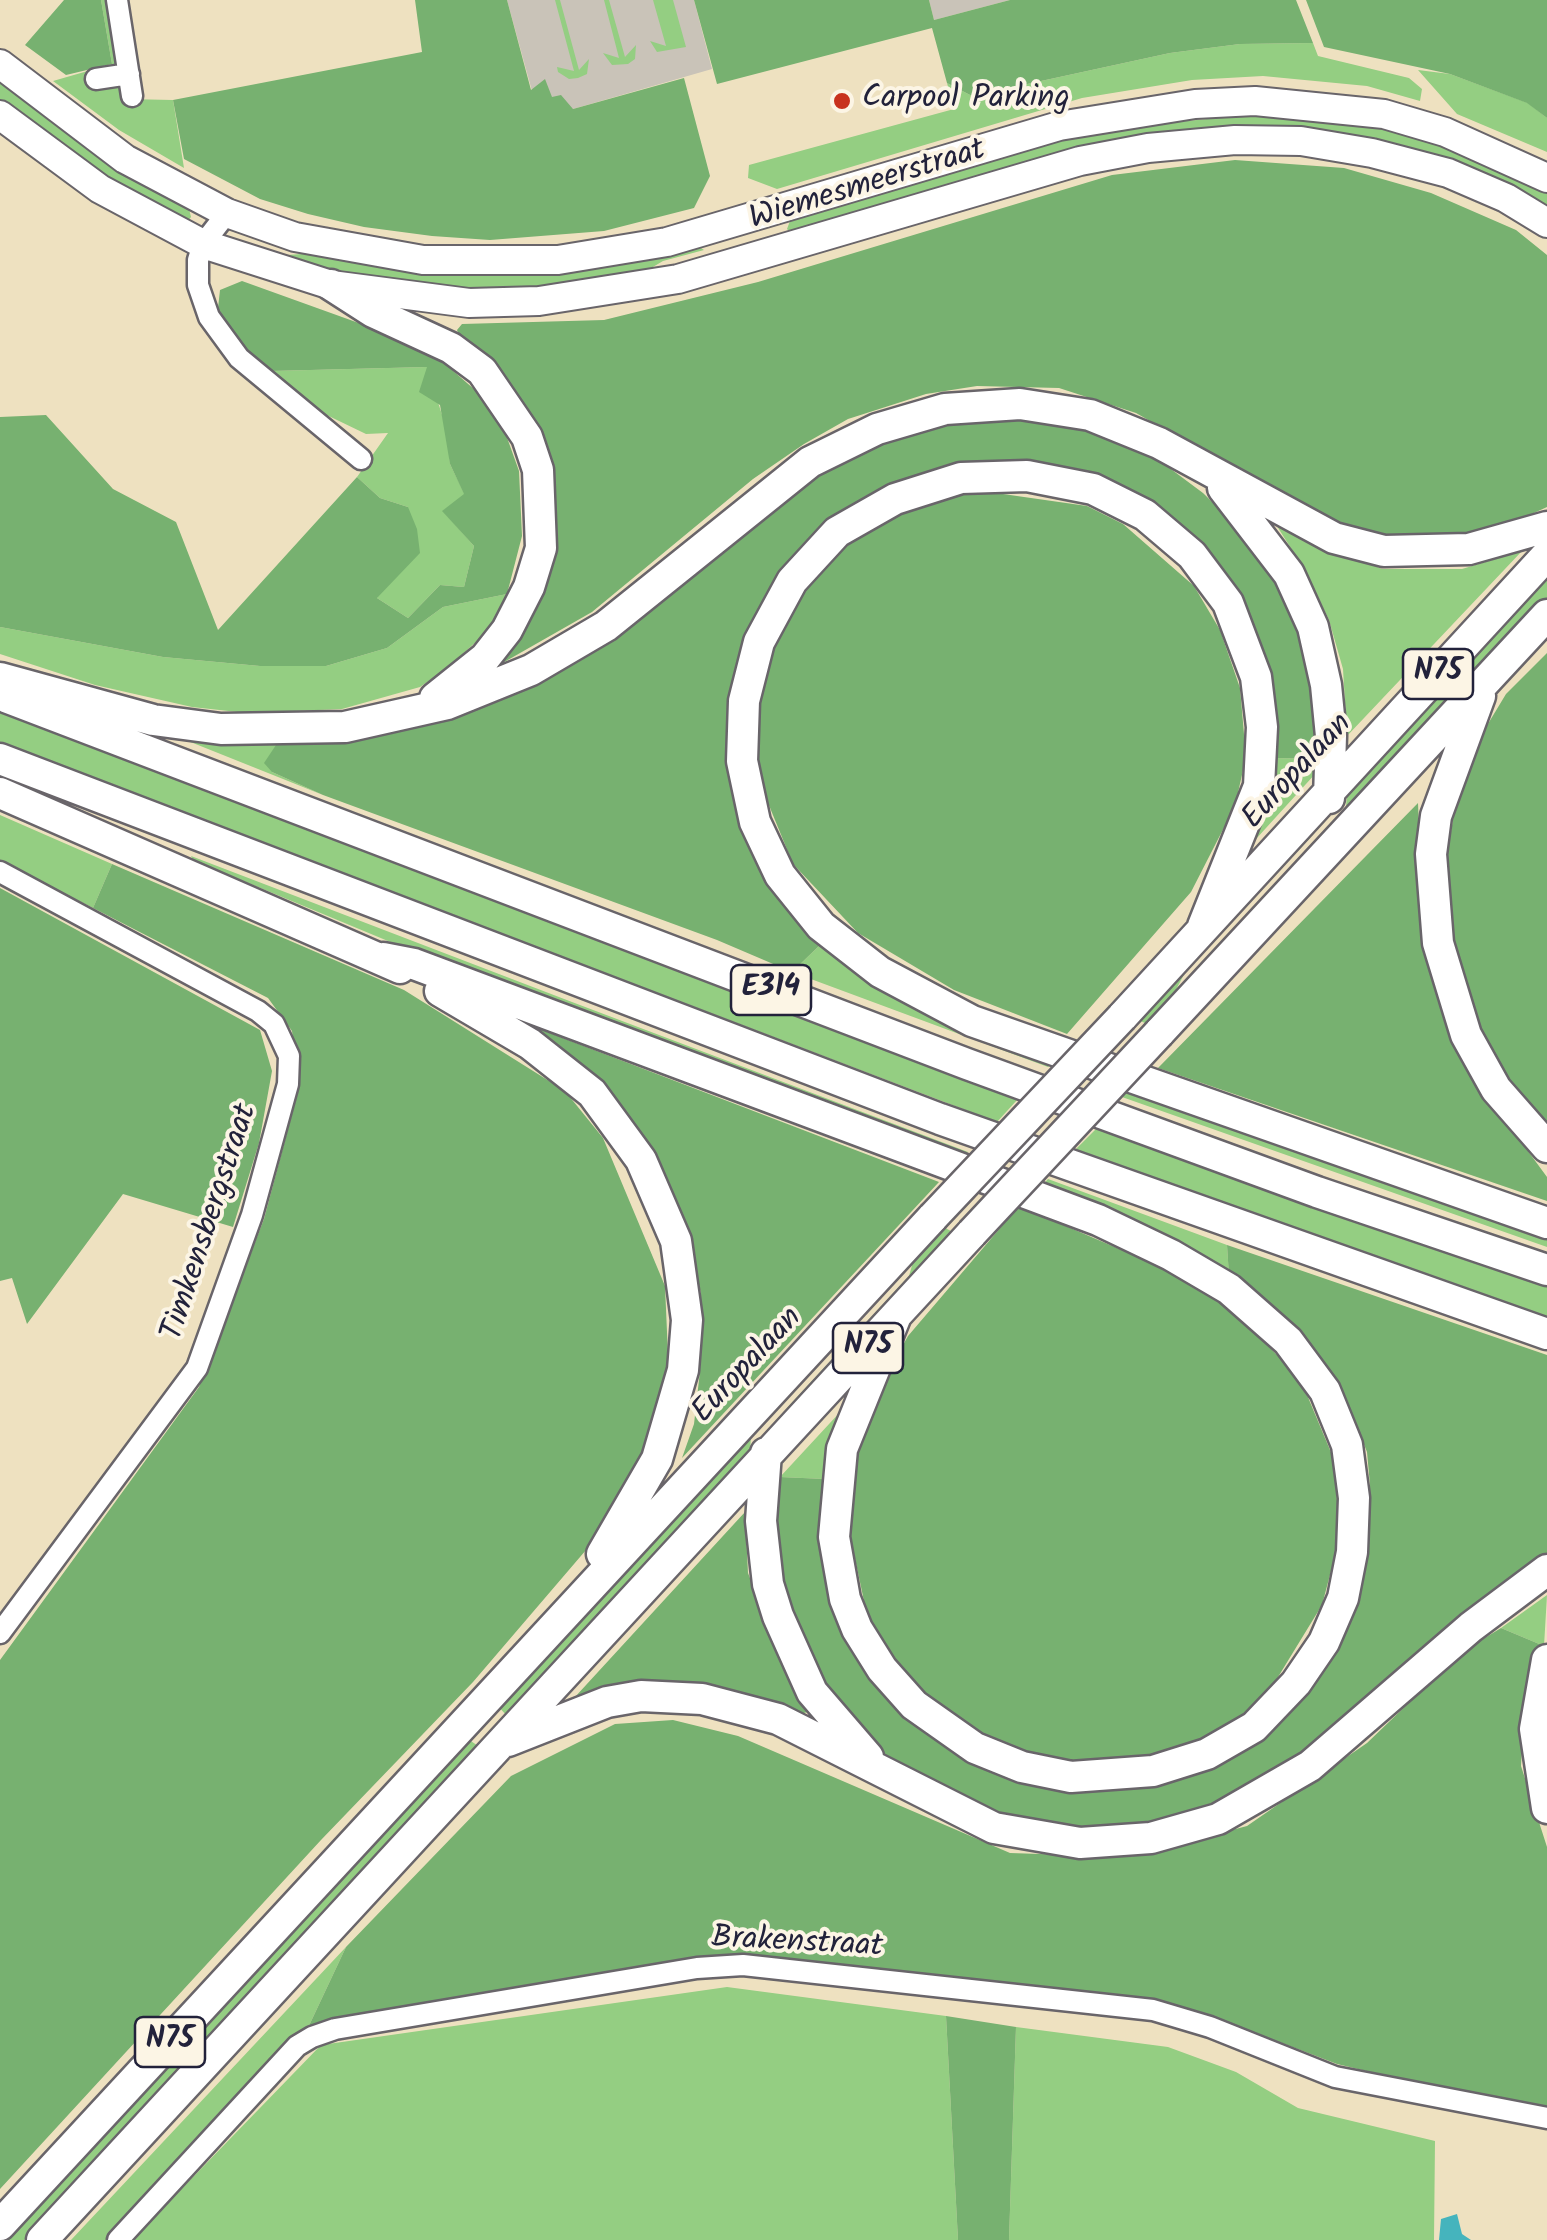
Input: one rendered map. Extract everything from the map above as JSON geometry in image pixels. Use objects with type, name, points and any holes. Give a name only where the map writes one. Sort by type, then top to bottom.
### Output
[{"type":"highway","points":[[331,285],[373,312],[452,348],[482,371],[527,437],[538,470],[541,548],[529,587],[507,630],[485,658],[418,710]]},
{"type":"highway","points":[[0,678],[153,720],[221,729],[345,726],[418,710],[494,688],[570,650],[643,598],[743,512],[844,442],[915,416],[1001,404],[1056,408],[1120,427],[1334,538],[1384,551],[1469,549],[1547,527]]},
{"type":"highway","points":[[1205,468],[1260,530],[1289,574],[1313,627],[1326,685],[1330,792],[1324,826],[1296,884]]},
{"type":"highway","points":[[1203,926],[1259,786],[1262,726],[1256,677],[1228,603],[1192,555],[1146,515],[1093,489],[1027,476],[961,478],[894,498],[837,532],[792,581],[759,642],[744,701],[742,761],[755,822],[780,875],[821,926],[880,972],[972,1021],[1547,1223]]},
{"type":"highway","name":"Europalaan","points":[[0,2226],[1547,555]]},
{"type":"highway","name":"N75","points":[[42,2240],[1547,615]]},
{"type":"highway","points":[[1487,680],[1436,816],[1431,854],[1438,943],[1466,1036],[1496,1089],[1547,1146]]},
{"type":"highway","name":"E314","points":[[0,695],[967,1064],[1317,1192],[1547,1270]]},
{"type":"highway","name":"E314","points":[[0,760],[940,1119],[1547,1334]]},
{"type":"highway","points":[[0,792],[383,958],[530,1044],[592,1093],[641,1160],[668,1214],[683,1270],[688,1320],[683,1370],[656,1459],[606,1549],[548,1612],[518,1666]]},
{"type":"highway","points":[[383,958],[414,964],[1098,1220],[1171,1255],[1229,1289],[1288,1341],[1325,1391],[1347,1445],[1354,1498],[1352,1552],[1342,1598],[1324,1642],[1296,1683],[1254,1726],[1207,1754],[1153,1772],[1071,1776],[1022,1767],[964,1742],[903,1693],[857,1630],[846,1598],[834,1536],[842,1448],[895,1318]]},
{"type":"highway","points":[[792,1374],[764,1462],[761,1521],[766,1567],[790,1648],[831,1718],[884,1774]]},
{"type":"highway","points":[[501,1743],[606,1702],[672,1695],[778,1719],[955,1812],[1038,1838],[1128,1842],[1196,1827],[1244,1806],[1310,1766],[1470,1627],[1547,1570]]},
{"type":"highway","points":[[1547,1660],[1535,1730],[1547,1808]]},
{"type":"main road","name":"Wiemesmeerstraat","points":[[0,64],[125,159],[227,213],[295,237],[406,258],[499,264],[558,260],[667,242],[1060,126],[1194,104],[1256,100],[1384,114],[1445,132],[1547,178]]},
{"type":"main road","name":"Wiemesmeerstraat","points":[[0,115],[100,189],[203,244],[331,285],[469,303],[610,292],[754,259],[1080,161],[1148,148],[1235,140],[1301,142],[1372,152],[1448,174],[1506,198],[1547,223]]},
{"type":"street","points":[[117,0],[132,96]]},
{"type":"street","points":[[96,79],[129,74]]},
{"type":"street","points":[[227,213],[203,244],[198,285],[209,317],[239,358],[361,459]]},
{"type":"street","name":"Timkensbergstraat","points":[[0,872],[258,1012],[274,1024],[289,1056],[288,1084],[252,1215],[197,1368],[0,1632]]},
{"type":"street","name":"Brakenstraat","points":[[118,2240],[297,2046],[312,2037],[335,2029],[696,1968],[743,1965],[1153,2010],[1210,2027],[1335,2077],[1547,2118]]},
{"type":"shaded area","points":[[507,0],[694,0],[712,69],[573,109],[532,91]]},
{"type":"shaded area","points":[[929,0],[1010,0],[934,20]]},
{"type":"green space","points":[[64,0],[101,0],[112,64],[66,75],[25,45]]},
{"type":"green space","points":[[101,0],[111,0],[119,57],[114,84],[123,89],[126,99],[173,100],[184,168],[119,130],[53,81],[112,64]]},
{"type":"green space","points":[[415,0],[507,0],[531,90],[545,79],[552,97],[561,95],[573,109],[684,78],[710,176],[694,208],[604,231],[490,240],[432,236],[364,227],[308,214],[260,199],[184,159],[173,100],[422,52]]},
{"type":"green space","points":[[555,0],[560,0],[579,70],[589,59],[587,74],[578,78],[569,79],[558,72],[557,67],[574,71]]},
{"type":"green space","points":[[604,0],[609,0],[625,57],[636,45],[635,59],[628,64],[612,65],[603,53],[619,58]]},
{"type":"green space","points":[[653,0],[673,0],[686,47],[657,52],[650,41],[666,46]]},
{"type":"green space","points":[[694,0],[929,0],[934,20],[1010,0],[1296,0],[1313,43],[1240,44],[1170,53],[972,96],[947,83],[932,28],[717,84]]},
{"type":"green space","points":[[1306,0],[1547,0],[1547,118],[1527,103],[1450,74],[1324,47]]},
{"type":"green space","points":[[1313,43],[1318,56],[1409,78],[1422,89],[1420,101],[1367,86],[1263,76],[1192,80],[1082,98],[777,189],[748,178],[749,165],[954,109],[947,83],[972,96],[1170,53],[1240,44]]},
{"type":"green space","points":[[1418,70],[1450,74],[1528,103],[1547,118],[1547,152],[1457,114]]},
{"type":"green space","points":[[0,79],[103,159],[189,209],[191,217],[188,221],[135,197],[47,140],[0,101]]},
{"type":"green space","points":[[1258,114],[1368,126],[1441,144],[1547,191],[1547,211],[1440,157],[1131,139],[1034,160],[794,236],[787,229],[790,221],[983,160],[1105,129]]},
{"type":"green space","points":[[1235,160],[1344,168],[1431,193],[1516,230],[1547,255],[1547,507],[1499,529],[1453,539],[1405,542],[1362,535],[1317,516],[1136,413],[1059,388],[977,386],[926,394],[848,419],[804,444],[753,479],[592,612],[492,669],[551,506],[461,340],[457,330],[462,324],[604,320],[758,282],[1112,175]]},
{"type":"green space","points":[[247,243],[287,255],[316,253],[444,274],[515,276],[698,246],[704,250],[663,261],[641,274],[511,290],[446,288],[337,274]]},
{"type":"green space","points":[[242,281],[392,335],[443,362],[475,390],[505,432],[519,471],[522,536],[507,594],[443,607],[387,648],[326,666],[260,666],[163,657],[0,627],[0,417],[46,415],[113,489],[176,522],[218,630],[357,477],[380,498],[408,507],[417,529],[420,553],[377,598],[408,618],[440,585],[464,587],[474,546],[442,511],[464,494],[450,464],[440,405],[419,392],[427,367],[271,371],[236,340],[218,308],[220,290]]},
{"type":"green space","points":[[427,367],[448,434],[450,464],[465,495],[443,511],[474,546],[464,587],[440,585],[408,618],[377,598],[408,507],[380,498],[357,477],[388,433],[366,434],[310,407],[271,371]]},
{"type":"green space","points":[[952,418],[1035,418],[1102,433],[1152,455],[1203,493],[1260,549],[1285,586],[1314,669],[1319,759],[1274,758],[1257,638],[1087,473],[1030,460],[974,463],[922,474],[872,493],[825,523],[793,557],[764,604],[741,661],[762,871],[820,945],[792,972],[717,940],[323,795],[272,772],[264,763],[278,742],[460,714],[846,454]]},
{"type":"green space","points":[[989,492],[1087,506],[1123,524],[1194,586],[1220,630],[1240,688],[1246,757],[1235,806],[1191,892],[1067,1034],[954,990],[858,933],[793,864],[757,776],[753,734],[764,676],[786,608],[816,571],[853,537],[899,514],[949,495]]},
{"type":"green space","points":[[1275,523],[1382,569],[1462,569],[1522,551],[1347,736],[1343,669],[1329,620],[1306,572]]},
{"type":"green space","points":[[1547,572],[1547,598],[1345,815],[1348,788]]},
{"type":"green space","points":[[507,594],[488,631],[446,669],[420,687],[342,709],[247,713],[192,707],[95,685],[0,654],[0,627],[163,657],[260,666],[326,666],[387,648],[443,607]]},
{"type":"green space","points":[[1547,653],[1547,1132],[1533,1119],[1477,1033],[1450,947],[1444,872],[1459,785],[1474,747],[1506,694]]},
{"type":"green space","points":[[0,711],[1017,1100],[997,1122],[0,743]]},
{"type":"green space","points":[[163,731],[278,742],[272,772],[323,795]]},
{"type":"green space","points":[[1274,758],[1319,759],[1316,773],[1256,839]]},
{"type":"green space","points":[[1418,803],[1423,930],[1443,1015],[1475,1079],[1547,1177],[1547,1201],[1158,1068]]},
{"type":"green space","points":[[0,815],[112,864],[93,908],[0,861]]},
{"type":"green space","points":[[1308,835],[1310,838],[1189,965],[1171,999],[1147,1024],[1130,1016]]},
{"type":"green space","points":[[191,856],[968,1152],[959,1162],[477,978]]},
{"type":"green space","points":[[112,864],[404,990],[565,1091],[603,1138],[665,1286],[669,1378],[634,1480],[592,1543],[473,1682],[321,1840],[0,2189],[0,1660],[199,1387],[264,1219],[299,1088],[292,1031],[268,998],[93,908]]},
{"type":"green space","points":[[0,888],[260,1030],[272,1071],[259,1143],[233,1227],[123,1194],[27,1324],[12,1278],[0,1281]]},
{"type":"green space","points":[[820,945],[851,968],[1055,1059],[1048,1067],[792,972]]},
{"type":"green space","points":[[534,1027],[939,1182],[682,1458],[694,1424],[700,1371],[701,1294],[688,1232],[664,1173],[634,1123],[602,1083]]},
{"type":"green space","points":[[1131,1087],[1547,1236],[1547,1247],[1122,1097]]},
{"type":"green space","points":[[1098,1127],[1547,1284],[1547,1318],[1074,1151]]},
{"type":"green space","points":[[1048,1179],[1227,1245],[1229,1276],[1039,1189]]},
{"type":"green space","points":[[1019,1206],[1187,1278],[1232,1310],[1300,1378],[1335,1462],[1339,1541],[1322,1605],[1267,1695],[1235,1722],[1194,1744],[1136,1759],[1083,1762],[1000,1746],[936,1704],[882,1645],[867,1615],[847,1521],[853,1461],[879,1388],[908,1336]]},
{"type":"green space","points":[[941,1226],[959,1235],[785,1421],[787,1408],[909,1276],[917,1248]]},
{"type":"green space","points":[[1227,1245],[1547,1355],[1547,1556],[1261,1786],[1173,1821],[1088,1830],[1041,1829],[959,1804],[878,1755],[811,1676],[775,1562],[772,1497],[780,1477],[825,1479],[821,1506],[826,1570],[853,1652],[899,1710],[967,1757],[1003,1774],[1242,1747],[1287,1717],[1319,1674],[1366,1556],[1370,1485],[1367,1452],[1340,1384],[1286,1317],[1229,1276]]},
{"type":"green space","points":[[842,1410],[825,1479],[780,1477]]},
{"type":"green space","points":[[751,1434],[750,1456],[507,1716],[498,1706]]},
{"type":"green space","points":[[745,1512],[748,1573],[789,1679],[808,1712],[795,1715],[692,1686],[634,1681],[575,1697]]},
{"type":"green space","points":[[1547,1595],[1544,1646],[1501,1628]]},
{"type":"green space","points":[[1501,1628],[1544,1646],[1525,1692],[1521,1766],[1547,1847],[1547,2114],[1337,2064],[1201,2012],[988,1982],[735,1957],[306,2032],[346,1947],[511,1776],[615,1724],[673,1720],[738,1736],[1010,1853],[1130,1857],[1247,1826],[1367,1743],[1462,1652]]},
{"type":"green space","points":[[468,1739],[481,1748],[24,2240],[2,2240]]},
{"type":"green space","points":[[346,1947],[306,2032],[107,2240],[71,2240]]},
{"type":"green space","points":[[727,1987],[946,2016],[958,2240],[132,2240],[321,2045]]},
{"type":"green space","points":[[946,2016],[1016,2027],[1009,2240],[958,2240]]},
{"type":"green space","points":[[1016,2027],[1168,2047],[1236,2072],[1298,2108],[1435,2141],[1434,2240],[1009,2240]]},
{"type":"water","points":[[1457,2214],[1462,2234],[1471,2240],[1439,2240],[1441,2219]]},
{"type":"place","name":"Carpool Parking","points":[[842,101]]}]
